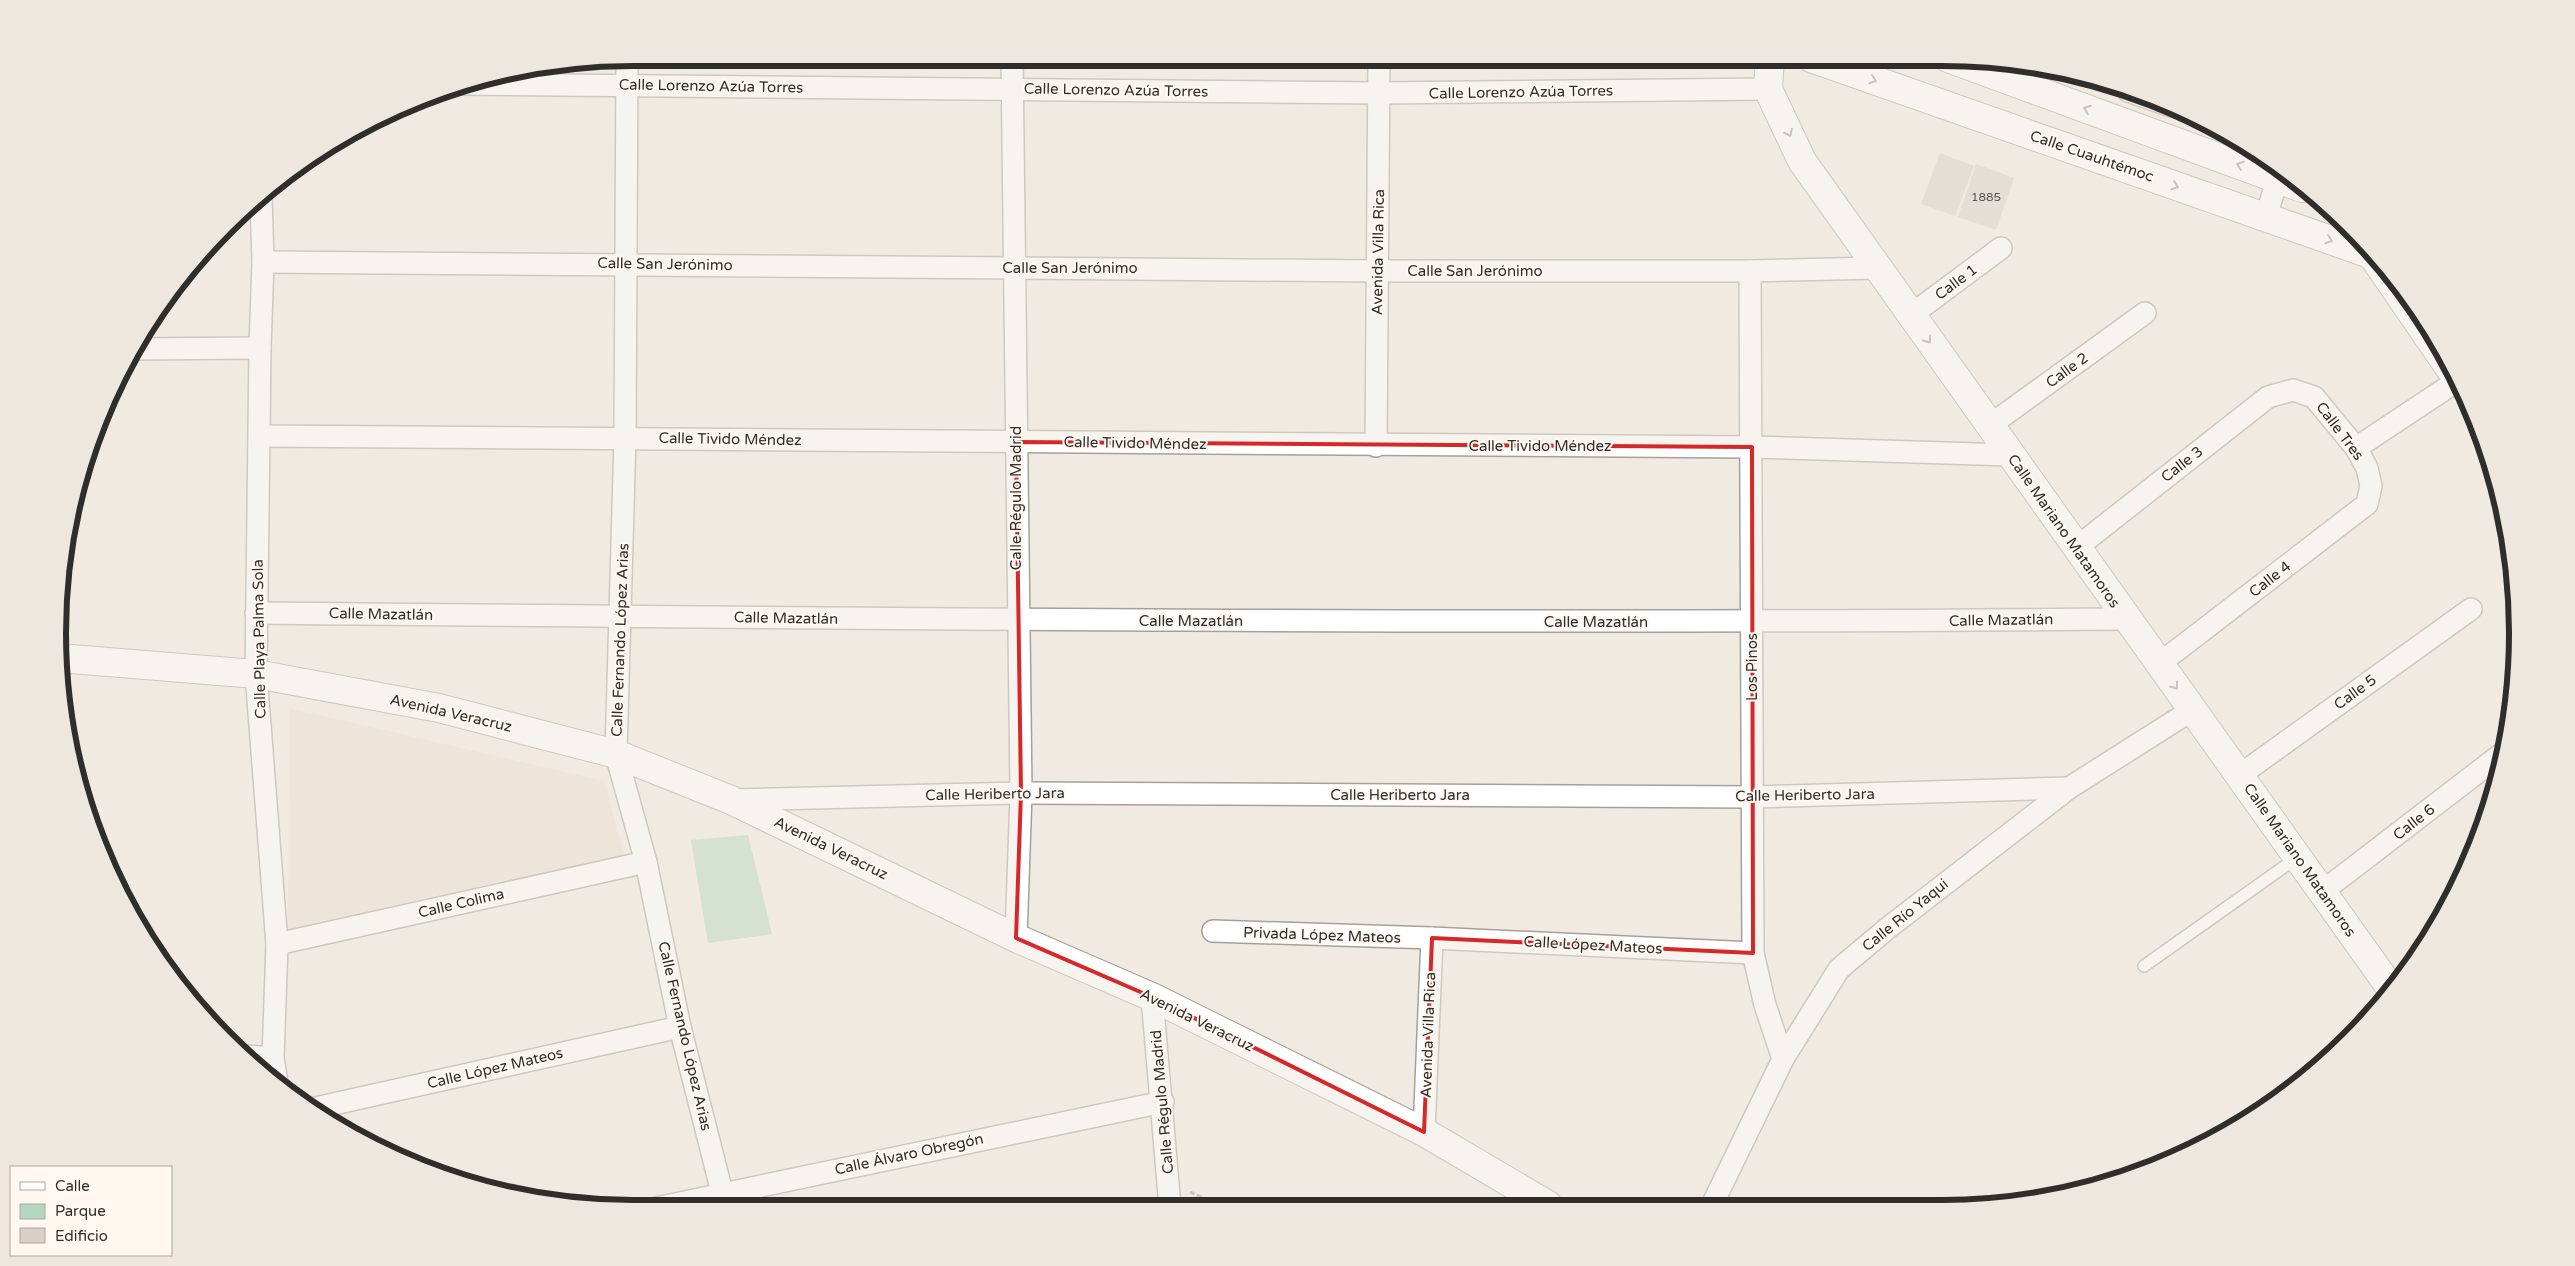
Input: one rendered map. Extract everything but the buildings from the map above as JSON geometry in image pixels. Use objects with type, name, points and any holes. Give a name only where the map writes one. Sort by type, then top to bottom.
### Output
[{"type":"main road","name":"Calle Mariano Matamoros","points":[[1769,66],[1768,89],[1802,161],[2126,619],[2240,775],[2387,983]]},
{"type":"main road","name":"Calle Cuauhtémoc","points":[[1834,66],[2361,251]]},
{"type":"main road","points":[[1973,67],[2267,169]]},
{"type":"main road","name":"Avenida Veracruz","points":[[67,659],[256,674],[439,708],[616,754],[731,800],[1016,938],[1152,997],[1424,1132],[1540,1200]]},
{"type":"street","name":"Calle Fernando López Arias","points":[[626,66],[625,437],[616,754],[646,862],[680,1027],[724,1200]]},
{"type":"street","name":"Calle Régulo Madrid","points":[[1012,66],[1016,268],[1017,621],[1020,792],[1016,938]]},
{"type":"street","name":"Avenida Villa Rica","points":[[1376,446],[1379,66]]},
{"type":"street","name":"Calle Lorenzo Azúa Torres","points":[[493,84],[1379,93],[1768,89]]},
{"type":"street","points":[[2266,218],[2277,176]]},
{"type":"street","name":"Calle Playa Palma Sola","points":[[262,204],[263,262],[260,348],[256,674],[277,944],[273,1058],[275,1073]]},
{"type":"street","name":"Calle 1","points":[[1911,315],[2001,248]]},
{"type":"street","name":"Calle San Jerónimo","points":[[263,262],[626,263],[1378,271],[1750,271],[1878,268]]},
{"type":"street","name":"Los Pinos","points":[[1750,271],[1753,953],[1765,1005],[1783,1059]]},
{"type":"street","name":"Calle 2","points":[[1989,426],[2145,314]]},
{"type":"street","points":[[143,349],[260,348]]},
{"type":"street","points":[[2356,448],[2451,385]]},
{"type":"street","name":"Calle Tres","points":[[2293,390],[2314,397],[2356,448],[2367,468],[2371,486]]},
{"type":"street","name":"Calle 3","points":[[2076,548],[2268,397],[2293,390]]},
{"type":"street","name":"Calle Tivido Méndez","points":[[260,436],[625,437],[1376,446],[1752,447],[2010,455]]},
{"type":"street","name":"Calle 4","points":[[2159,664],[2367,504],[2371,486]]},
{"type":"street","name":"Calle 5","points":[[2240,775],[2471,609]]},
{"type":"street","name":"Calle Mazatlán","points":[[256,613],[1017,621],[1752,622],[2126,619]]},
{"type":"street","name":"Calle Río Yaqui","points":[[1714,1200],[1783,1059],[1839,969],[1888,928],[2070,788],[2192,710]]},
{"type":"street","name":"Calle 6","points":[[2323,891],[2494,760]]},
{"type":"street","name":"Calle Heriberto Jara","points":[[731,800],[1020,792],[1752,797],[2070,788]]},
{"type":"street","name":"Calle Colima","points":[[277,944],[646,862]]},
{"type":"street","name":"Privada López Mateos","points":[[1212,932],[1432,938]]},
{"type":"street","name":"Avenida Villa Rica","points":[[1424,1132],[1432,938]]},
{"type":"street","name":"Calle López Mateos","points":[[1432,938],[1753,953]]},
{"type":"street","name":"Calle Régulo Madrid","points":[[1152,997],[1163,1102],[1169,1200]]},
{"type":"street","name":"Calle López Mateos","points":[[323,1107],[680,1027]]},
{"type":"street","points":[[257,1057],[273,1058]]},
{"type":"street","name":"Calle Álvaro Obregón","points":[[724,1200],[1163,1102]]},
{"type":"lane","points":[[2144,966],[2298,858]]},
{"type":"path","points":[[1168,1182],[1208,1200]]},
{"type":"highlighted area","points":[[1016,442],[1752,447],[1753,953],[1432,938],[1424,1132],[1152,997],[1016,938],[1021,793]]},
{"type":"shaded area","points":[[289,708],[604,781],[625,858],[288,932]]},
{"type":"green space","points":[[748,835],[772,934],[708,943],[691,840]]}]
